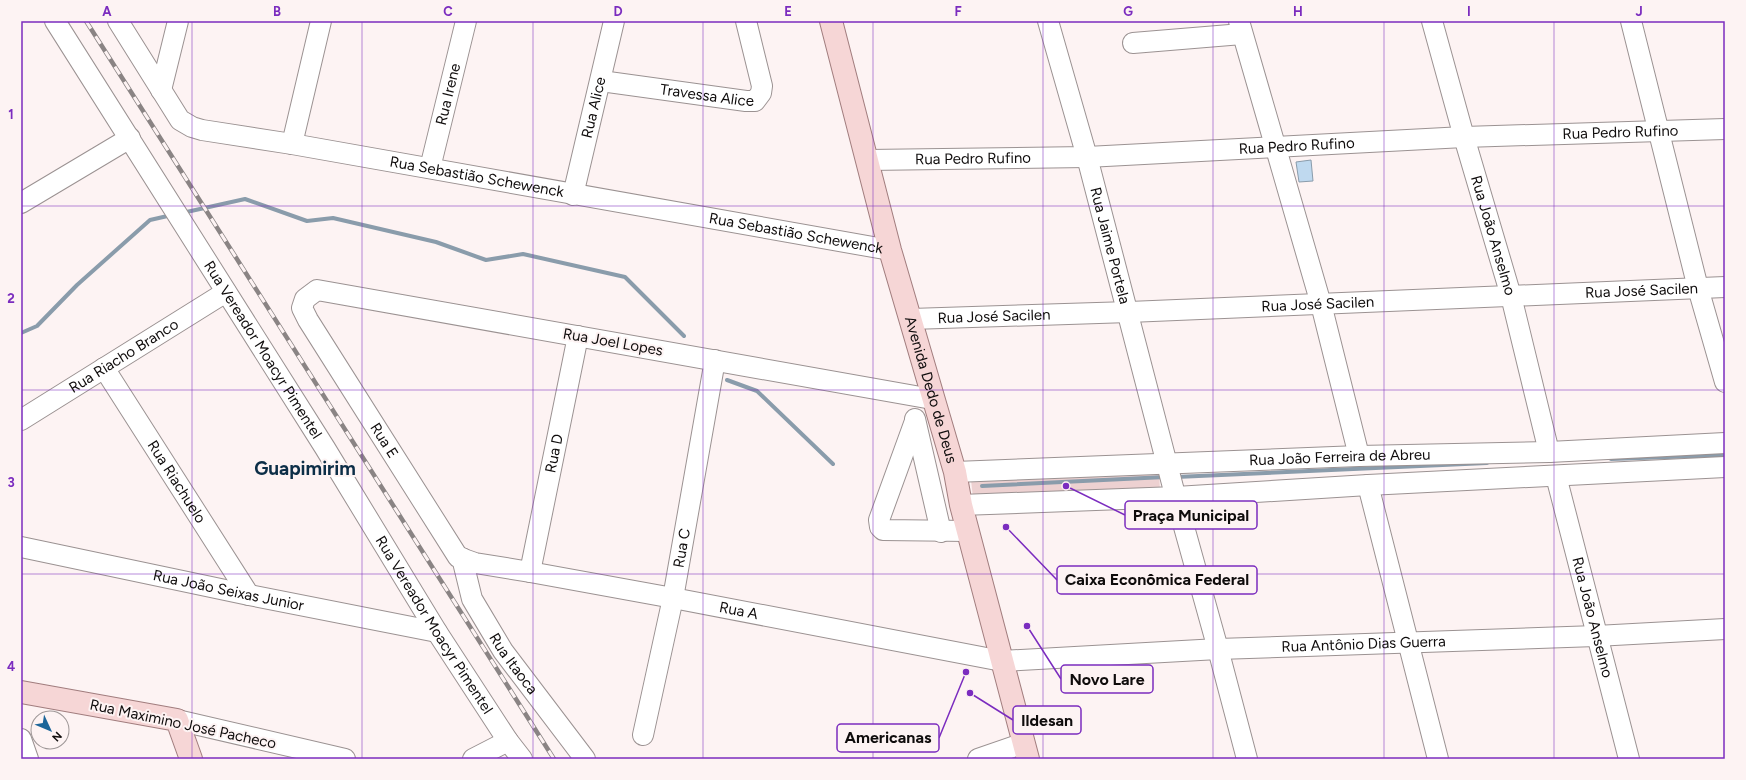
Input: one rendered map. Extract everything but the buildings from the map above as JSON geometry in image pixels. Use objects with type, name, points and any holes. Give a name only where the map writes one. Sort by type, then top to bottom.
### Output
[{"type":"main road","name":"Avenida Dedo de Deus","points":[[831,21],[890,250],[911,319],[932,399],[955,472],[961,505],[1026,751]]},
{"type":"main road","name":"Rua Maximino José Pacheco","points":[[21,692],[177,720]]},
{"type":"main road","points":[[177,720],[191,759]]},
{"type":"street","name":"Rua Vereador Moacyr Pimentel","points":[[55,21],[130,138],[161,190],[188,229],[325,448],[437,632],[508,741],[522,759]]},
{"type":"street","name":"Rua Sebastião Schewenck","points":[[118,21],[180,120],[192,127],[202,130],[430,168],[573,195],[890,250]]},
{"type":"street","points":[[161,90],[178,21]]},
{"type":"street","points":[[292,144],[321,21]]},
{"type":"street","name":"Rua Irene","points":[[430,168],[466,21]]},
{"type":"street","name":"Rua Alice","points":[[573,195],[614,21]]},
{"type":"street","name":"Travessa Alice","points":[[601,81],[746,101],[755,100],[761,93],[762,86],[746,21]]},
{"type":"street","name":"Rua Jaime Portela","points":[[1048,21],[1087,156],[1175,494],[1247,759]]},
{"type":"street","name":"Rua João Anselmo","points":[[1432,21],[1464,137],[1511,296],[1548,452]]},
{"type":"street","points":[[1631,21],[1698,288],[1725,382]]},
{"type":"street","points":[[1133,43],[1241,28],[1321,304],[1359,456]]},
{"type":"street","name":"Rua Pedro Rufino","points":[[868,160],[1087,156],[1275,148],[1464,137],[1725,130]]},
{"type":"street","points":[[21,203],[130,138]]},
{"type":"street","name":"Rua José Sacilen","points":[[911,319],[1128,312],[1725,287]]},
{"type":"street","name":"Rua Joel Lopes","points":[[302,308],[305,299],[317,290],[932,399]]},
{"type":"street","name":"Rua Riacho Branco","points":[[21,420],[226,292]]},
{"type":"street","name":"Rua E","points":[[302,308],[308,320],[458,557],[468,561]]},
{"type":"street","name":"Rua D","points":[[530,572],[578,336]]},
{"type":"street","name":"Rua C","points":[[643,735],[672,598],[715,360]]},
{"type":"street","name":"Rua Riachuelo","points":[[104,368],[249,595]]},
{"type":"street","points":[[909,395],[941,532]]},
{"type":"street","points":[[915,421],[879,520],[880,527],[883,530],[968,532]]},
{"type":"street","name":"Rua João Ferreira de Abreu","points":[[955,472],[1168,467],[1359,456],[1548,452],[1725,443]]},
{"type":"street","name":"Rua João Ferreira de Abreu","points":[[961,505],[1725,467]]},
{"type":"street","name":"Rua João Anselmo","points":[[1556,476],[1596,636],[1629,759]]},
{"type":"street","points":[[1368,485],[1438,759]]},
{"type":"street","name":"Rua João Seixas Junior","points":[[21,547],[249,595],[437,632]]},
{"type":"street","name":"Rua A","points":[[468,561],[1002,661]]},
{"type":"street","name":"Rua Itaoca","points":[[468,561],[472,599],[503,651],[585,759]]},
{"type":"street","name":"Rua Antônio Dias Guerra","points":[[1002,661],[1218,648],[1596,636],[1725,629]]},
{"type":"street","name":"Rua Maximino José Pacheco","points":[[177,720],[345,759]]},
{"type":"street","points":[[21,739],[28,759]]},
{"type":"street","points":[[473,759],[508,741]]},
{"type":"street","points":[[978,759],[1026,751]]},
{"type":"shaded area","points":[[1159,470],[1160,492],[973,498],[971,480]]},
{"type":"water","points":[[1311,160],[1313,181],[1299,182],[1296,162]]},
{"type":"waterway","points":[[182,213],[245,199],[307,221],[333,218],[436,242],[486,260],[523,254],[625,277],[684,336]]},
{"type":"waterway","points":[[21,333],[37,326],[77,285],[150,220],[172,215]]},
{"type":"waterway","points":[[727,380],[757,391],[833,464]]},
{"type":"waterway","points":[[1611,459],[1725,455]]},
{"type":"waterway","points":[[1176,477],[1487,463]]},
{"type":"waterway","points":[[982,486],[1165,477]]},
{"type":"railway","points":[[86,21],[554,759]]},
{"type":"place","name":"Praça Municipal","points":[[1066,486]]},
{"type":"place","name":"Caixa Econômica Federal","points":[[1006,527]]},
{"type":"place","name":"Novo Lare","points":[[1027,626]]},
{"type":"place","name":"Americanas","points":[[966,672]]},
{"type":"place","name":"Ildesan","points":[[970,693]]},
{"type":"district","name":"Guapimirim","points":[[305,468]]}]
